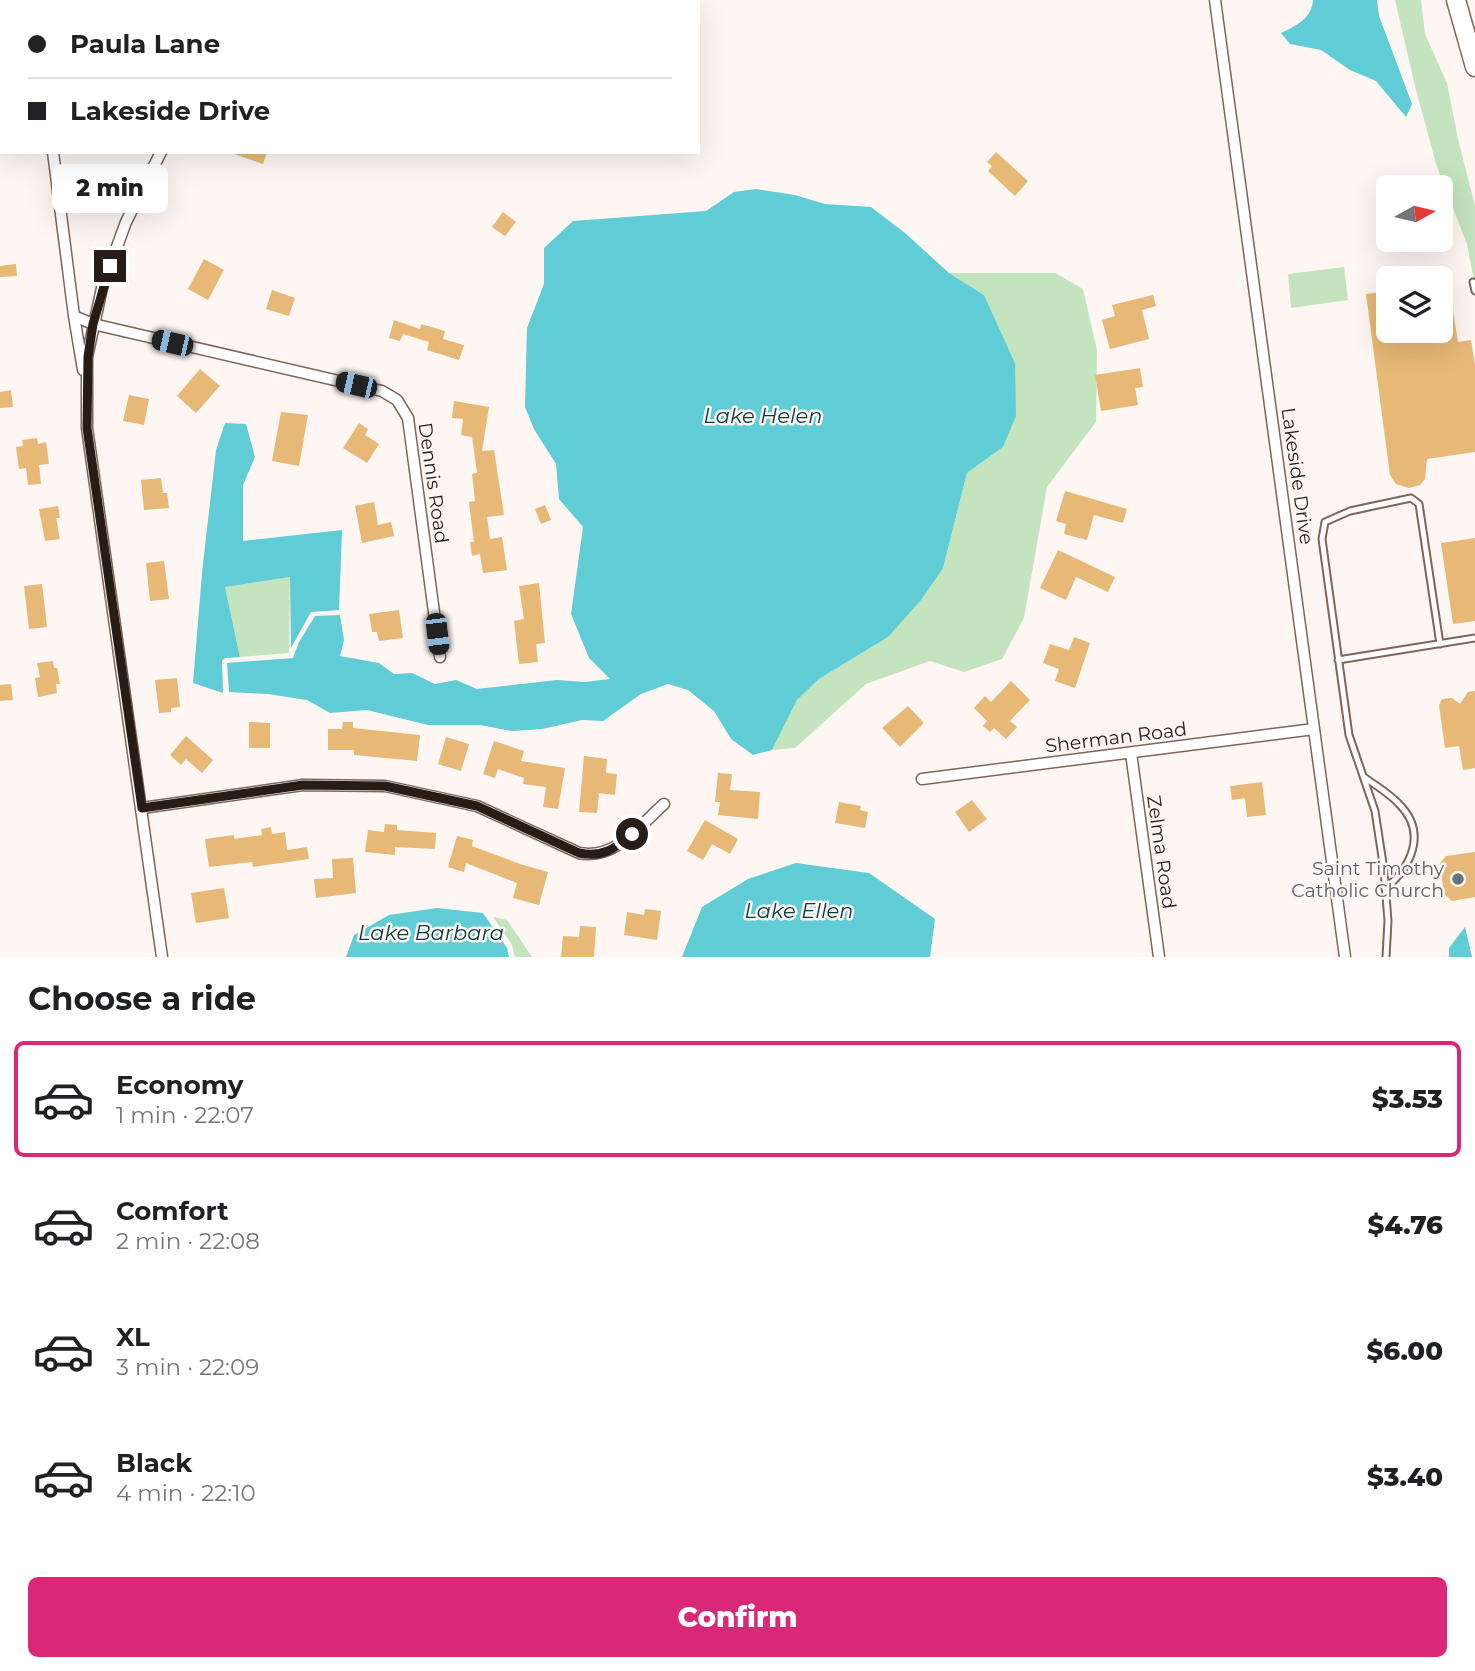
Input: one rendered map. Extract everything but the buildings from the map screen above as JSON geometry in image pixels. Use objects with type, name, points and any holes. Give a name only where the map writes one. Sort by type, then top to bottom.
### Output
[{"type":"highway","points":[[1456,0],[1475,67]]},
{"type":"street","name":"Lakeside Drive","points":[[1215,0],[1345,957]]},
{"type":"street","points":[[53,154],[86,388]]},
{"type":"street","points":[[160,154],[125,222],[102,288],[93,324],[86,388],[87,428],[162,957]]},
{"type":"street","name":"Dennis Road","points":[[74,316],[93,324],[382,391],[397,400],[408,418],[440,657]]},
{"type":"street","name":"Sherman Road","points":[[922,779],[1314,729]]},
{"type":"street","name":"Zelma Road","points":[[1131,753],[1159,957]]},
{"type":"street","points":[[142,808],[303,785],[385,786],[477,806],[579,853],[594,856],[615,849],[664,804]]},
{"type":"lane","points":[[1474,282],[1475,291]]},
{"type":"lane","points":[[1386,957],[1388,921],[1375,811],[1349,735],[1322,539],[1325,522],[1350,511],[1411,498],[1419,504],[1440,644]]},
{"type":"lane","points":[[1338,660],[1475,638]]},
{"type":"lane","points":[[1363,777],[1400,804],[1412,827],[1412,856],[1407,868],[1385,889]]},
{"type":"green space","points":[[1395,0],[1421,0],[1425,34],[1447,83],[1475,206],[1475,285],[1467,244],[1453,208],[1453,175],[1440,175],[1415,86]]},
{"type":"green space","points":[[1344,267],[1348,300],[1291,308],[1288,274]]},
{"type":"green space","points":[[949,273],[1055,273],[1083,289],[1097,350],[1096,422],[1047,487],[1024,618],[1002,659],[964,672],[930,661],[866,684],[795,748],[772,750],[797,700],[819,679],[888,637],[943,568],[967,473],[1003,447],[1015,363],[984,295]]},
{"type":"green space","points":[[290,577],[289,653],[240,657],[225,587]]},
{"type":"green space","points":[[493,917],[507,920],[532,957],[515,957],[512,945]]},
{"type":"water","points":[[1313,0],[1377,0],[1379,16],[1412,104],[1406,117],[1376,81],[1350,70],[1321,50],[1290,44],[1281,33],[1306,17]]},
{"type":"water","name":"Lake Helen","points":[[756,189],[795,195],[825,204],[871,207],[905,233],[949,273],[984,295],[1015,363],[1016,416],[1003,447],[967,473],[943,568],[921,600],[888,637],[819,679],[797,700],[772,750],[753,755],[731,739],[714,711],[688,690],[668,684],[641,694],[603,721],[582,720],[542,729],[512,731],[480,725],[428,725],[367,710],[330,713],[307,700],[229,692],[227,663],[293,658],[299,642],[315,616],[340,615],[344,640],[340,656],[379,663],[394,674],[412,673],[435,684],[456,680],[477,689],[557,680],[585,682],[610,679],[589,658],[571,614],[583,527],[559,499],[556,464],[534,429],[525,407],[527,328],[544,284],[544,248],[573,221],[706,211],[734,192]]},
{"type":"water","points":[[225,423],[246,424],[255,457],[243,485],[243,541],[342,530],[339,610],[311,612],[291,648],[290,577],[225,587],[240,657],[225,658],[222,661],[223,693],[193,683],[216,450]]},
{"type":"water","name":"Lake Ellen","points":[[796,863],[869,873],[935,919],[930,957],[682,957],[702,907],[748,879]]},
{"type":"water","name":"Lake Barbara","points":[[437,908],[483,913],[507,948],[509,957],[346,957],[354,935],[389,915]]},
{"type":"water","points":[[1465,927],[1472,957],[1449,957],[1449,948]]},
{"type":"place","name":"Saint Timothy Catholic Church","points":[[1458,879]]},
{"type":"route","points":[[110,266],[93,324],[88,357],[87,428],[142,808],[303,785],[385,786],[477,806],[579,853],[594,856],[615,849],[632,834]]}]
